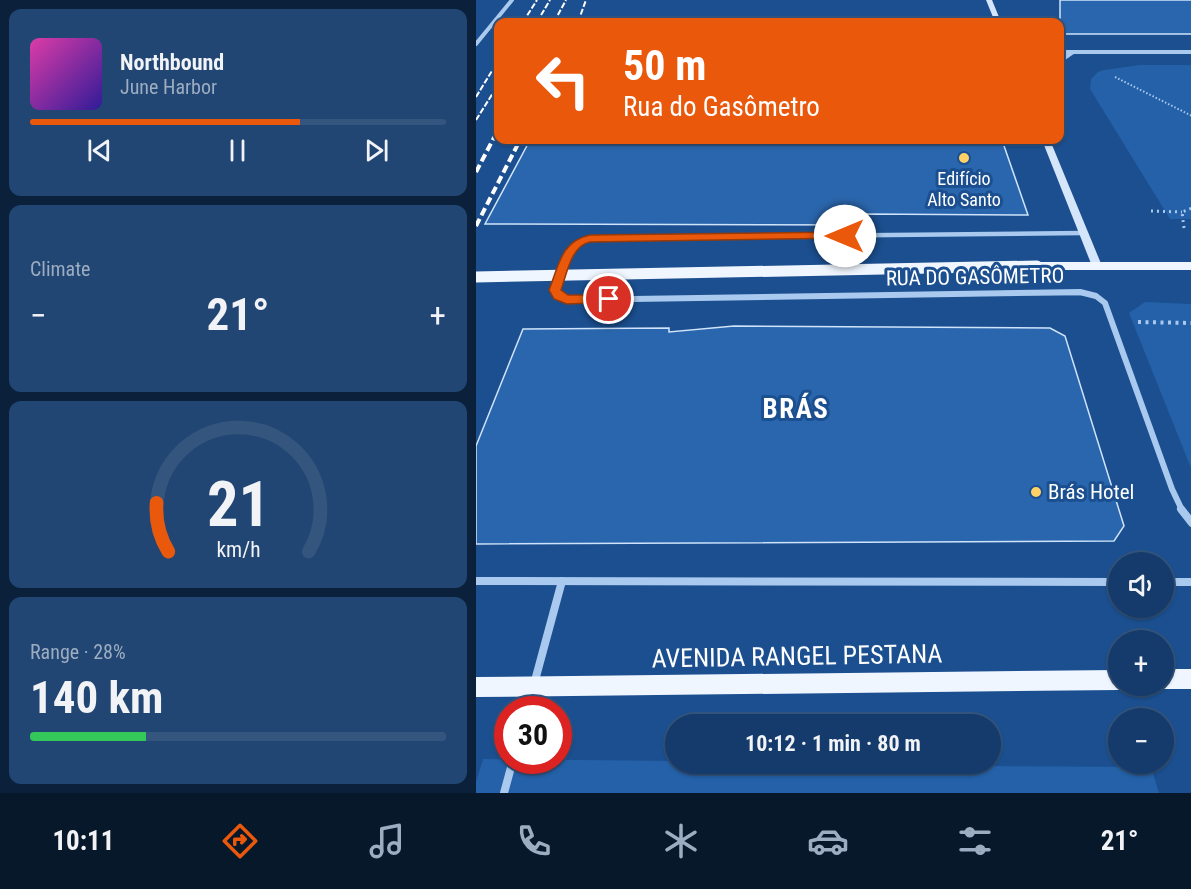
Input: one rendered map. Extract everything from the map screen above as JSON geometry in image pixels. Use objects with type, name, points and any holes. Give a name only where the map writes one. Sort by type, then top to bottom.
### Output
[{"type":"main road","points":[[989,0],[996,18]]},
{"type":"main road","points":[[1048,144],[1097,266]]},
{"type":"main road","points":[[476,277],[1037,266],[1192,266]]},
{"type":"main road","points":[[1174,679],[1192,679]]},
{"type":"main road","name":"AVENIDA RANGEL PESTANA","points":[[476,687],[1108,680]]},
{"type":"street","points":[[497,18],[512,0]]},
{"type":"street","points":[[476,44],[494,22]]},
{"type":"street","points":[[1064,52],[1192,52]]},
{"type":"street","points":[[1064,58],[1073,52]]},
{"type":"street","name":"RUA DO GASÔMETRO","points":[[1084,233],[590,238],[581,240],[569,251],[555,290],[558,296],[567,300],[1080,292],[1096,296],[1105,303],[1172,489],[1181,508],[1192,523]]},
{"type":"street","points":[[476,581],[1108,582]]},
{"type":"street","points":[[531,696],[562,581]]},
{"type":"street","points":[[1174,582],[1192,582]]},
{"type":"street","points":[[504,793],[509,774]]},
{"type":"path","points":[[1108,74],[1192,116]]},
{"type":"path","points":[[1151,211],[1182,212],[1192,208]]},
{"type":"path","points":[[1182,212],[1184,228]]},
{"type":"path","points":[[1134,322],[1192,323]]},
{"type":"shaded area","points":[[1140,65],[1191,65],[1191,219],[1170,219],[1090,89],[1091,79],[1098,72]]},
{"type":"shaded area","points":[[1145,302],[1191,304],[1191,468],[1129,313]]},
{"type":"shaded area","points":[[483,759],[494,759],[494,774],[572,774],[572,760],[665,761],[665,774],[1001,774],[1001,766],[1108,767],[1108,774],[1153,774],[1159,793],[476,793],[476,782]]},
{"type":"building","points":[[1060,0],[1192,0],[1192,34],[1064,34],[1064,18],[1060,18]]},
{"type":"building","points":[[528,144],[1003,144],[1028,215],[865,214],[865,225],[485,224]]},
{"type":"building","points":[[734,326],[1050,328],[1065,336],[1124,526],[1114,541],[476,544],[476,446],[523,329],[669,328],[669,332]]},
{"type":"railway","points":[[526,18],[537,0]]},
{"type":"railway","points":[[539,18],[550,0]]},
{"type":"railway","points":[[556,18],[566,0]]},
{"type":"railway","points":[[579,18],[586,0]]},
{"type":"railway","points":[[476,97],[494,68]]},
{"type":"railway","points":[[476,120],[494,91]]},
{"type":"railway","points":[[476,172],[494,138]]},
{"type":"railway","points":[[476,226],[518,144]]},
{"type":"place","name":"Edifício Alto Santo","points":[[964,158]]},
{"type":"place","name":"Brás Hotel","points":[[1036,492]]},
{"type":"district","name":"BRÁS","points":[[796,409]]},
{"type":"route","points":[[609,299],[567,300],[558,296],[555,290],[569,251],[581,240],[590,238],[845,236]]}]
